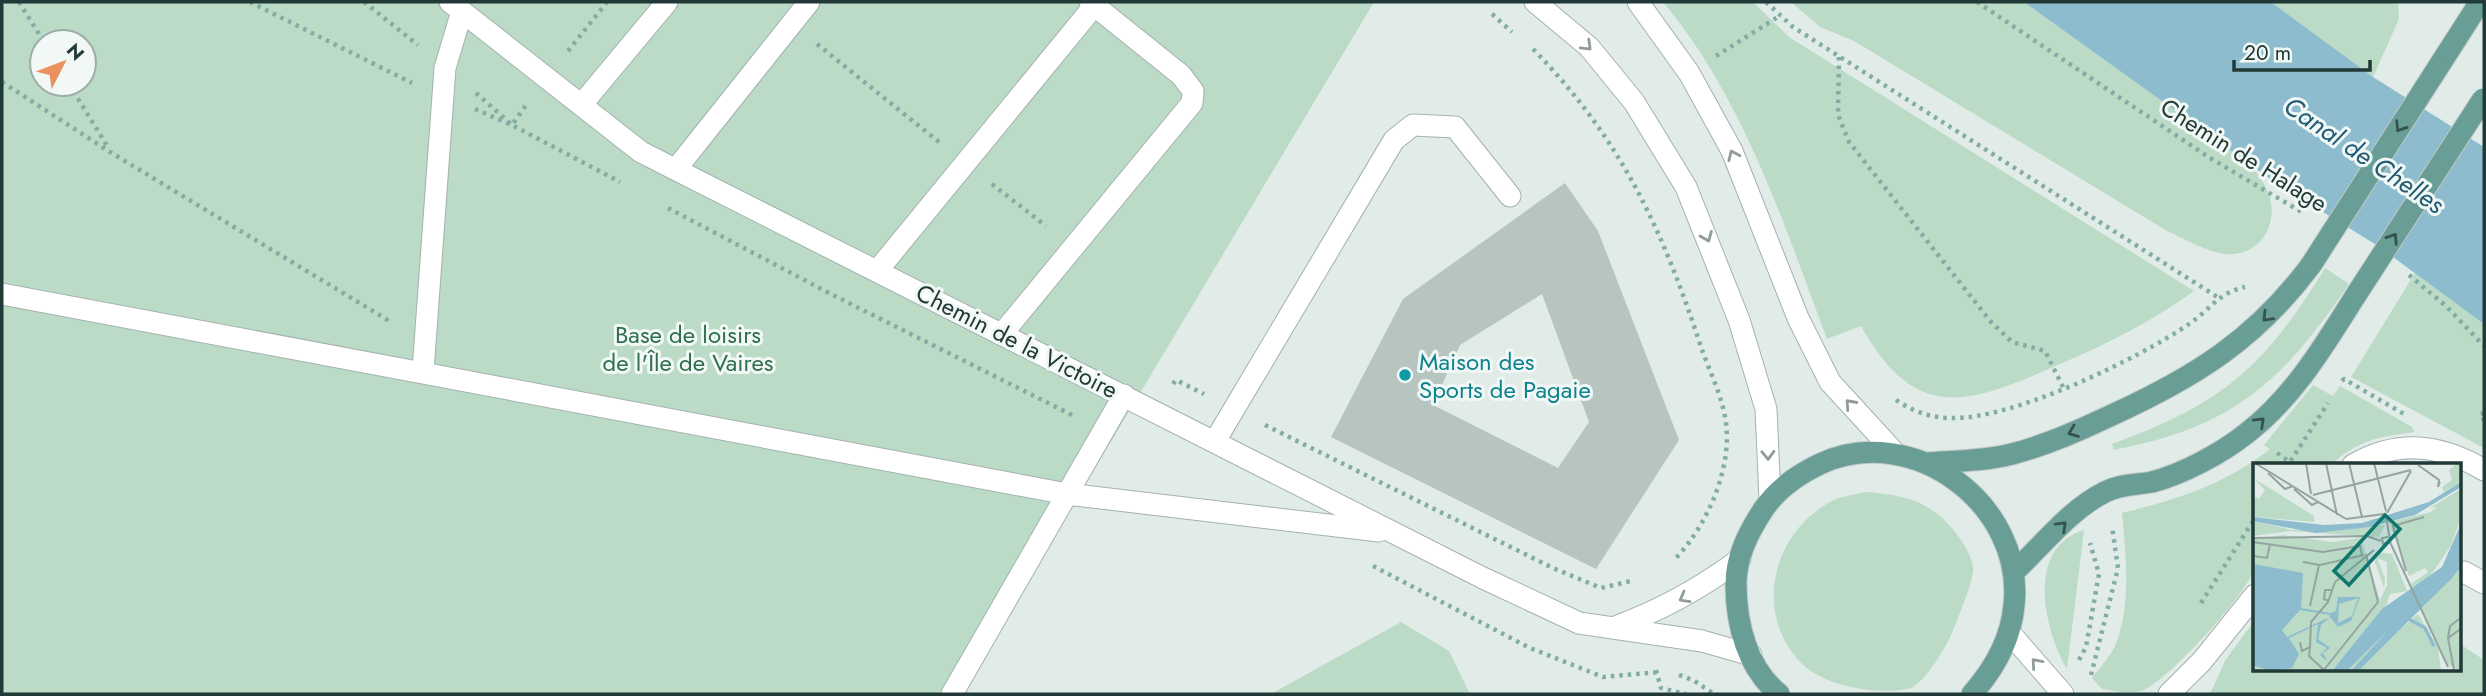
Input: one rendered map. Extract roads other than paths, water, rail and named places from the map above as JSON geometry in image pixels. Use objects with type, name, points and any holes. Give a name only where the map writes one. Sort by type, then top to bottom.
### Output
[{"type":"main road","points":[[1927,463],[2012,454],[2079,430],[2167,390],[2229,351],[2261,324],[2311,265],[2480,2]]},
{"type":"main road","points":[[2013,573],[2080,508],[2104,492],[2154,481],[2190,467],[2246,434],[2283,400],[2319,354],[2484,99]]},
{"type":"main road","points":[[1779,694],[1755,666],[1736,609],[1736,570],[1748,533],[1770,500],[1806,471],[1827,461],[1873,452],[1896,454],[1927,463],[1959,481],[1985,506],[2004,538],[2013,573],[2015,603],[2009,632],[1998,660],[1972,694]]},
{"type":"street","points":[[582,104],[667,2]]},
{"type":"street","points":[[676,169],[809,2]]},
{"type":"street","points":[[1535,2],[1589,47],[1634,102],[1686,187],[1739,320],[1766,409],[1770,500]]},
{"type":"street","points":[[1638,2],[1689,73],[1732,151],[1798,318],[1830,382],[1896,454]]},
{"type":"street","points":[[877,271],[1092,4],[1181,75],[1193,91],[1192,103],[1002,334]]},
{"type":"street","points":[[423,371],[445,68],[456,6]]},
{"type":"street","name":"Chemin de la Victoire","points":[[456,6],[641,152],[1395,533],[1579,623],[1702,641],[1751,655]]},
{"type":"street","points":[[1215,441],[1394,139],[1413,125],[1455,127],[1510,196]]},
{"type":"street","points":[[2,294],[1067,494],[1395,533]]},
{"type":"street","points":[[953,694],[1124,396]]},
{"type":"street","points":[[2357,463],[2376,452],[2406,447],[2438,451],[2484,470]]},
{"type":"street","name":"Chemin de la Victoire","points":[[1613,628],[1663,610],[1701,589],[1740,559]]},
{"type":"street","points":[[2464,572],[2484,583]]},
{"type":"street","points":[[2169,694],[2203,661],[2253,598]]},
{"type":"street","points":[[2009,632],[2063,694]]},
{"type":"water","name":"Canal de Chelles","points":[[2024,2],[2271,2],[2373,77],[2484,147],[2484,324],[2378,246],[2273,181]]},
{"type":"place","name":"Maison des Sports de Pagaie","points":[[1405,375]]},
{"type":"park label","name":"Base de loisirs de l'Île de Vaires","points":[[688,348]]}]
